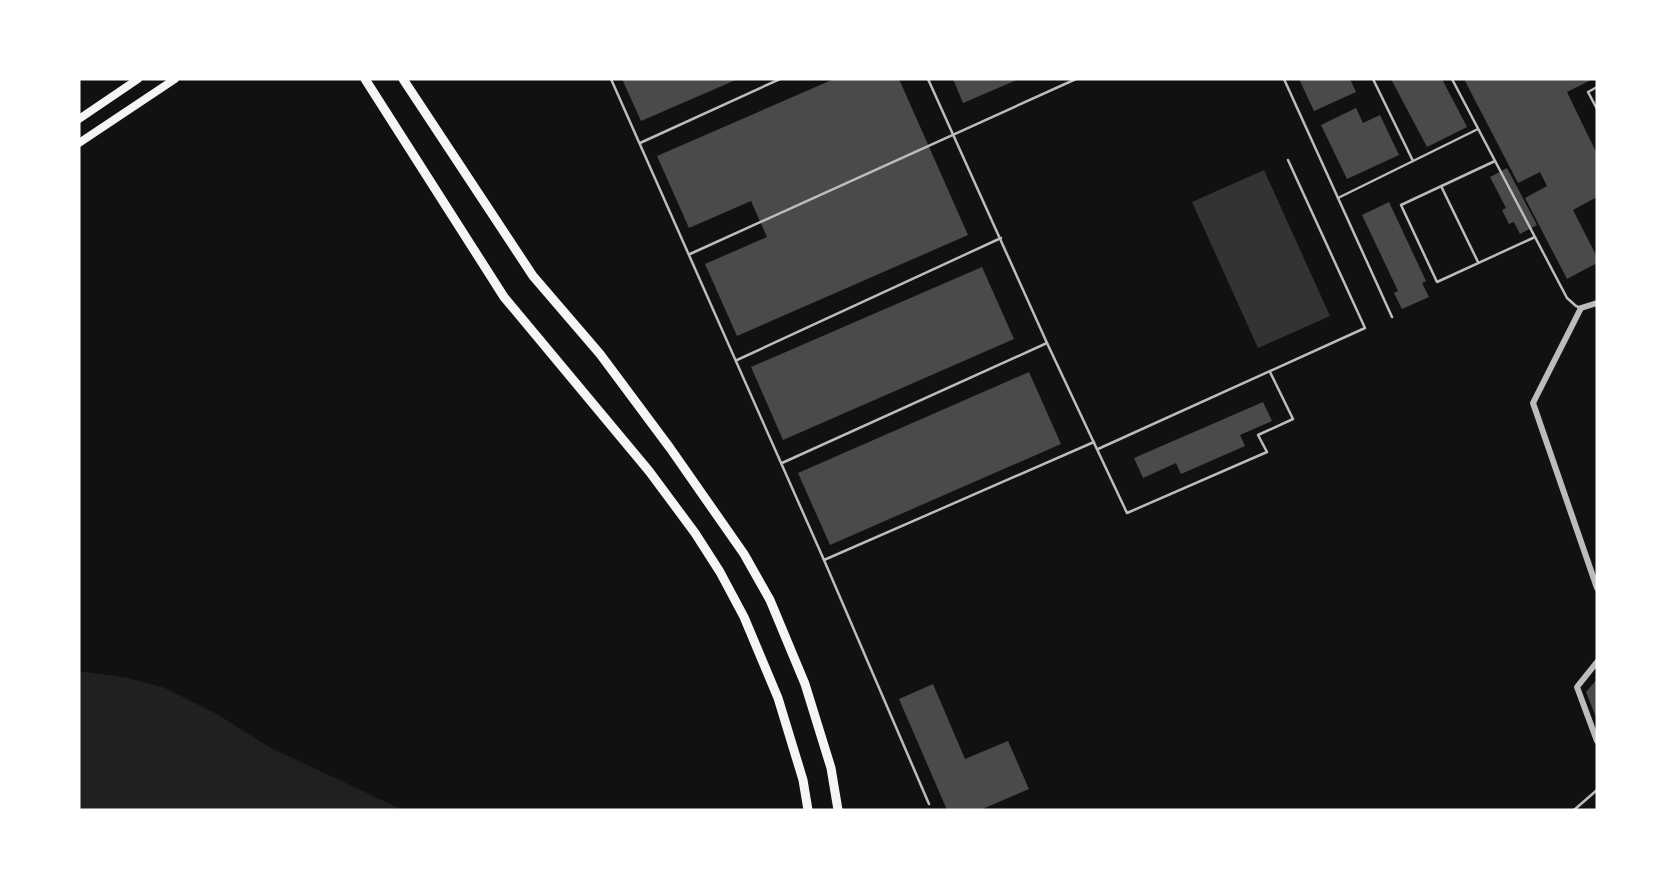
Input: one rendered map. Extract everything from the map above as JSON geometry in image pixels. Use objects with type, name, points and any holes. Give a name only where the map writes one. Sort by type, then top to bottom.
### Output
[{"type":"main road","points":[[79,119],[138,79]]},
{"type":"main road","points":[[79,143],[175,79]]},
{"type":"main road","points":[[365,79],[504,297],[649,471],[720,572],[744,617],[778,698],[803,780],[808,810]]},
{"type":"main road","points":[[403,79],[533,276],[600,354],[744,554],[770,600],[805,684],[831,768],[838,810]]},
{"type":"street","points":[[1597,303],[1581,308],[1533,403],[1597,587]]},
{"type":"street","points":[[1597,662],[1577,687],[1597,741]]},
{"type":"lane","points":[[611,79],[782,463],[929,804]]},
{"type":"lane","points":[[639,143],[780,79]]},
{"type":"lane","points":[[928,79],[1047,343],[1128,513],[1267,452],[1258,435],[1293,419],[1270,372]]},
{"type":"lane","points":[[689,254],[1076,79]]},
{"type":"lane","points":[[1284,79],[1392,317]]},
{"type":"lane","points":[[1373,79],[1413,161]]},
{"type":"lane","points":[[1452,79],[1567,298],[1581,308]]},
{"type":"lane","points":[[1597,87],[1588,92],[1597,109]]},
{"type":"lane","points":[[1338,198],[1478,129]]},
{"type":"lane","points":[[1098,450],[1365,328],[1288,160]]},
{"type":"lane","points":[[1495,162],[1401,205],[1437,282],[1535,237]]},
{"type":"lane","points":[[1441,187],[1478,263]]},
{"type":"lane","points":[[736,360],[1001,238]]},
{"type":"lane","points":[[782,463],[1047,343]]},
{"type":"lane","points":[[824,559],[1094,442]]},
{"type":"lane","points":[[1574,810],[1597,790]]},
{"type":"shaded area","points":[[1264,170],[1330,316],[1258,348],[1192,202]]},
{"type":"shaded area","points":[[79,671],[128,678],[165,688],[215,713],[269,747],[403,810],[79,810]]},
{"type":"building","points":[[622,79],[738,79],[641,121]]},
{"type":"building","points":[[834,79],[899,79],[968,235],[737,336],[705,264],[767,237],[751,201],[689,228],[657,156]]},
{"type":"building","points":[[953,79],[1019,79],[963,103]]},
{"type":"building","points":[[1299,79],[1350,79],[1356,92],[1314,111]]},
{"type":"building","points":[[1391,79],[1442,79],[1467,127],[1427,147]]},
{"type":"building","points":[[1464,79],[1593,79],[1567,92],[1597,154],[1597,197],[1573,210],[1597,257],[1597,263],[1567,279],[1525,198],[1547,186],[1540,172],[1518,183]]},
{"type":"building","points":[[1356,108],[1363,123],[1380,115],[1399,155],[1347,179],[1321,125]]},
{"type":"building","points":[[1507,168],[1537,225],[1520,234],[1514,222],[1509,224],[1502,210],[1506,208],[1490,177]]},
{"type":"building","points":[[1389,202],[1426,281],[1422,283],[1429,297],[1402,309],[1394,293],[1398,291],[1362,215]]},
{"type":"building","points":[[982,267],[1014,339],[783,440],[751,367]]},
{"type":"building","points":[[1029,372],[1061,444],[830,545],[798,473]]},
{"type":"building","points":[[1263,402],[1272,421],[1240,435],[1245,446],[1181,474],[1176,463],[1143,478],[1134,458]]},
{"type":"building","points":[[1597,679],[1597,720],[1586,692]]},
{"type":"building","points":[[933,684],[965,759],[1008,741],[1029,789],[980,810],[947,810],[899,699]]}]
